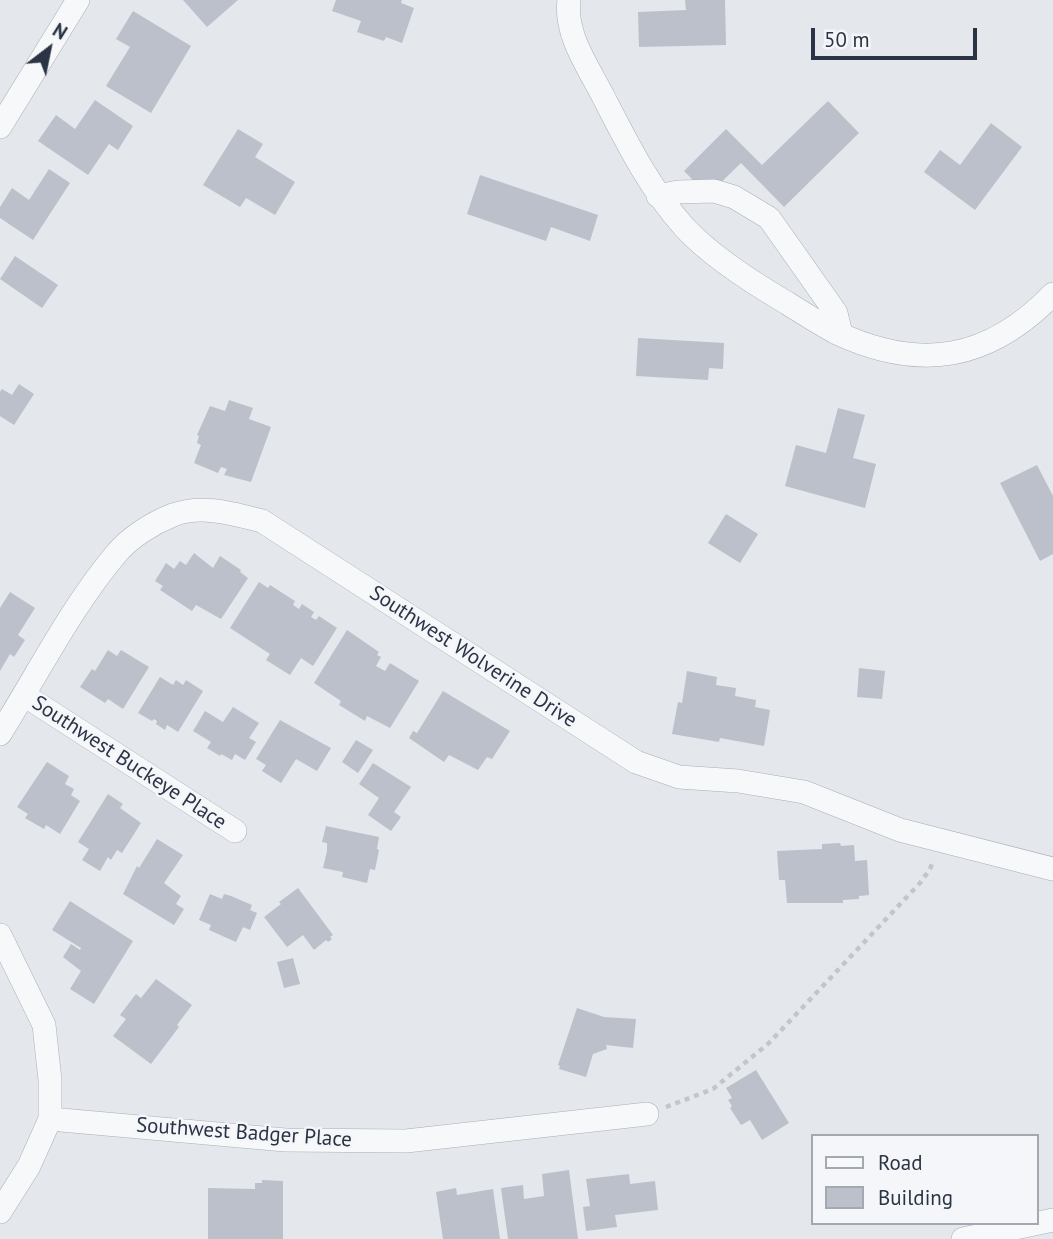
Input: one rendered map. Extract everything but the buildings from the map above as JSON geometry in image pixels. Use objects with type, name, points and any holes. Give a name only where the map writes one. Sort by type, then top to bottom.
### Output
[{"type":"street","points":[[0,127],[78,0]]},
{"type":"street","points":[[569,0],[571,33],[627,143],[659,196],[686,229],[771,293],[841,334],[887,350],[919,355],[970,351],[989,343],[1023,323],[1053,294]]},
{"type":"street","points":[[659,196],[678,192],[714,191],[734,197],[769,218],[835,313],[841,334]]},
{"type":"street","name":"Southwest Wolverine Drive","points":[[0,734],[85,597],[117,552],[143,530],[175,514],[216,510],[262,521],[636,762],[679,777],[738,781],[804,792],[900,830],[1053,869]]},
{"type":"street","name":"Southwest Buckeye Place","points":[[24,695],[235,831]]},
{"type":"street","points":[[0,935],[44,1025],[50,1080],[50,1119],[29,1166],[0,1212]]},
{"type":"street","name":"Southwest Badger Place","points":[[50,1119],[285,1140],[406,1140],[647,1115]]},
{"type":"street","points":[[963,1239],[1029,1225]]},
{"type":"path","points":[[647,1115],[713,1089],[769,1043],[920,883],[930,869],[940,840]]}]
